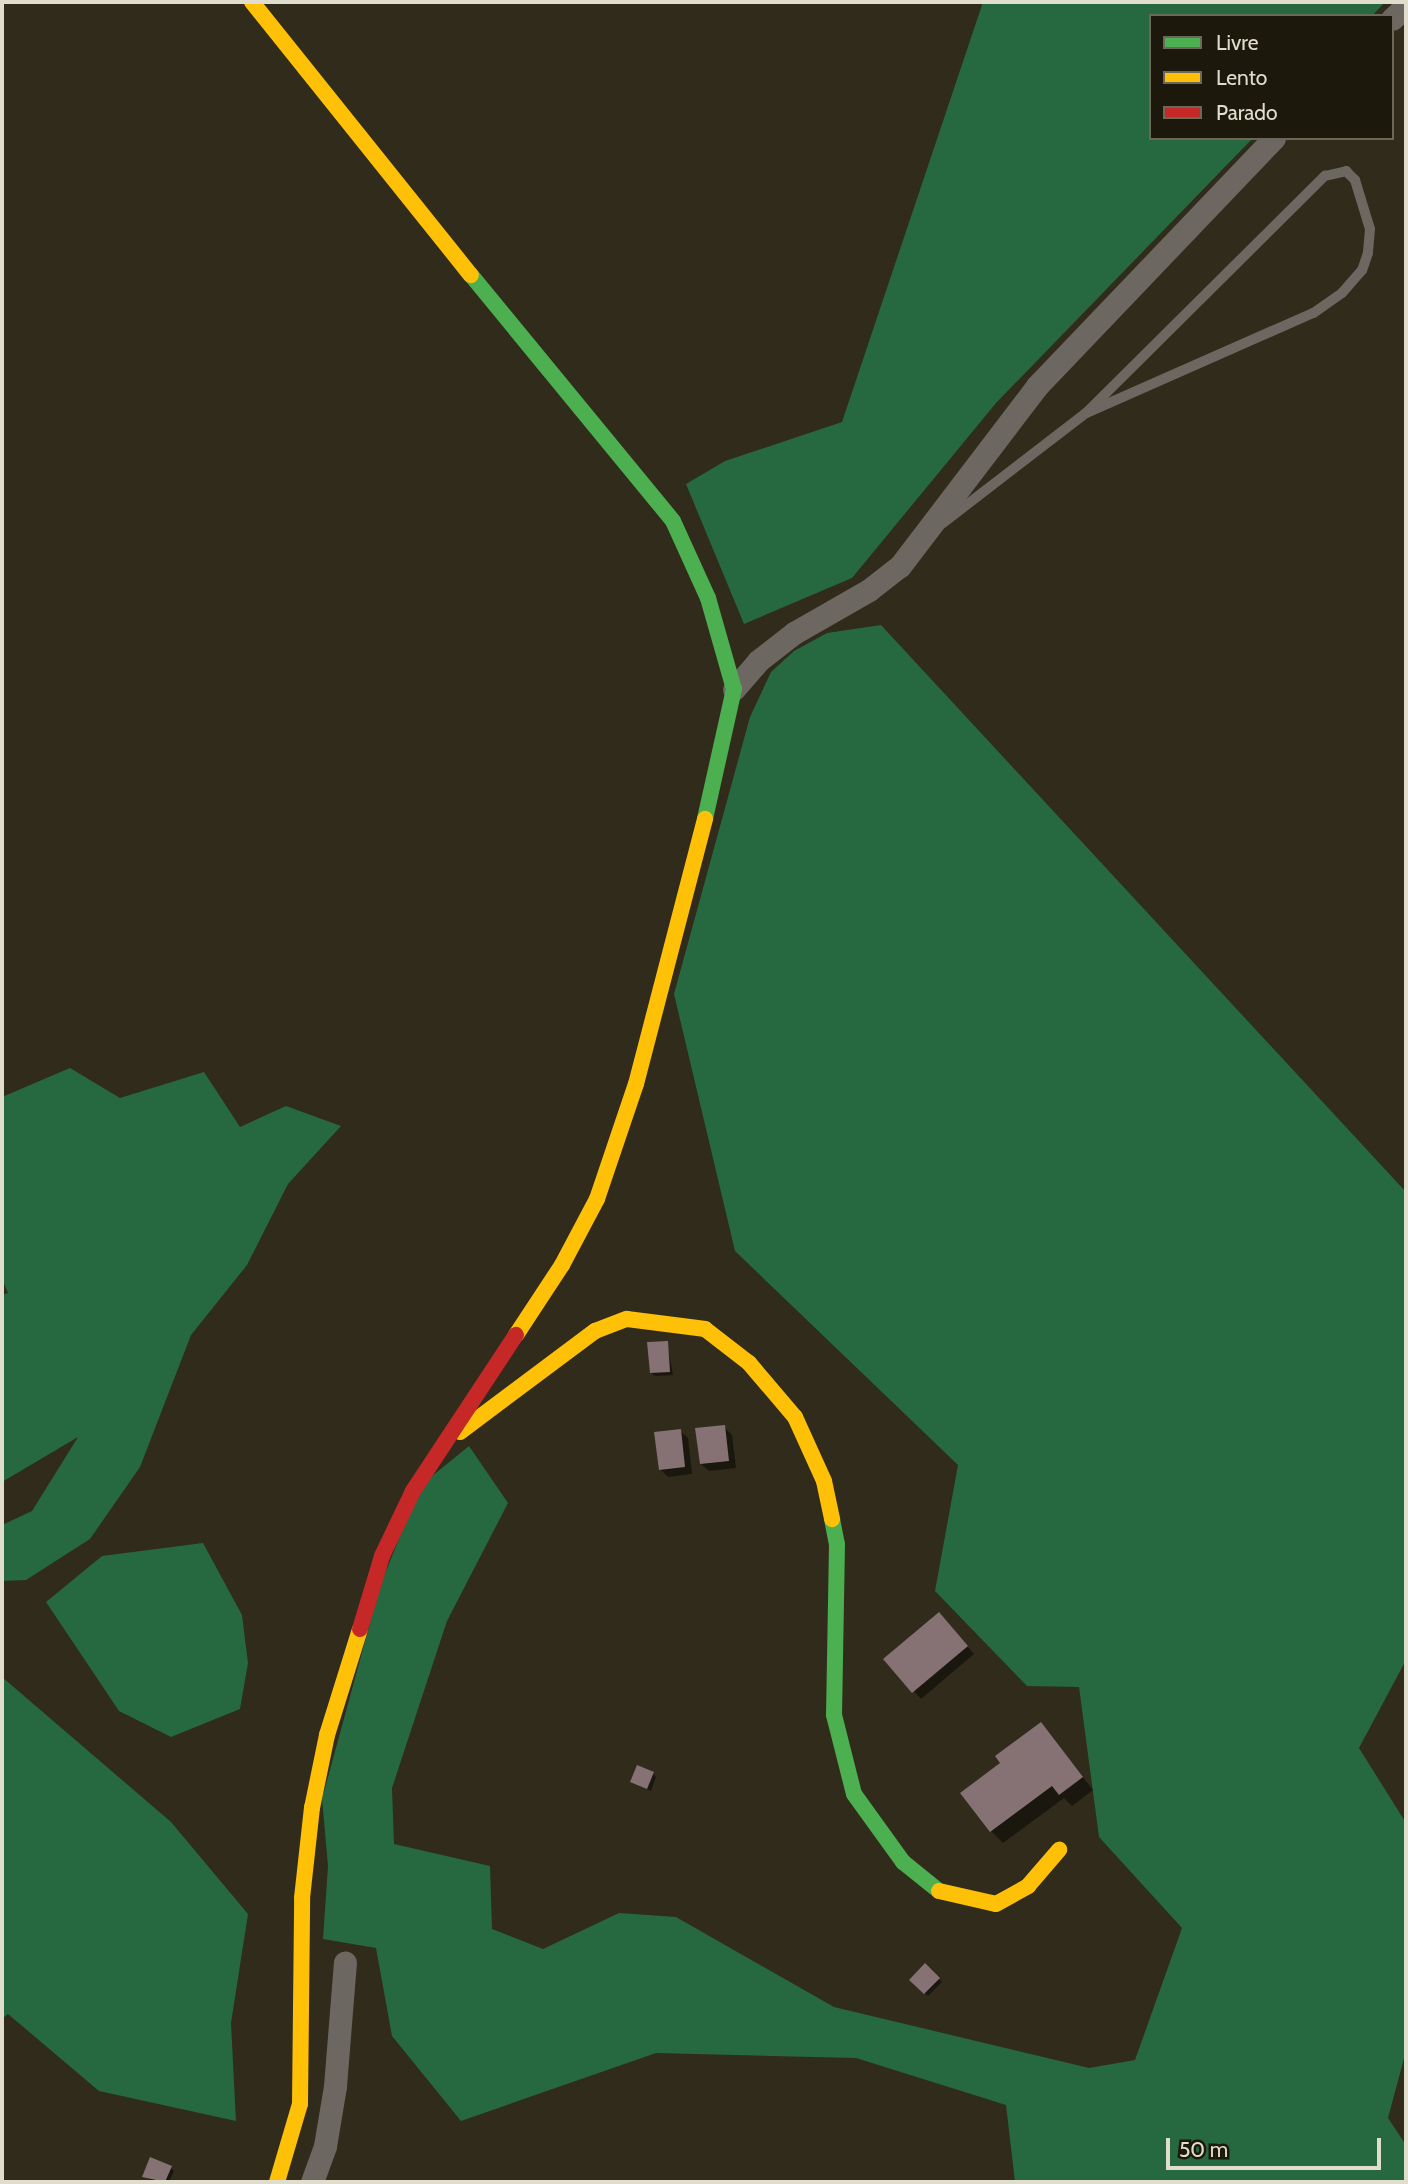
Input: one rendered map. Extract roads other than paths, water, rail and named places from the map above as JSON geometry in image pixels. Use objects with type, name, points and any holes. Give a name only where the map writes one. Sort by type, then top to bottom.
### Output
[{"type":"street","points":[[252,2],[288,52],[673,520],[708,598],[734,689]]},
{"type":"street","points":[[277,2182],[300,2105],[302,1898],[312,1808],[327,1735],[382,1556],[413,1491],[562,1265],[597,1199],[636,1084],[682,918],[734,689],[758,661],[793,634],[869,590],[900,566],[1037,386],[1272,140]]},
{"type":"street","points":[[444,1443],[595,1331],[627,1319],[705,1329],[748,1363],[795,1416],[824,1482],[837,1544],[834,1715],[853,1794],[904,1862],[945,1895],[996,1904],[1028,1886],[1059,1850]]},
{"type":"street","points":[[312,2182],[325,2146],[335,2086],[345,1962]]},
{"type":"lane","points":[[923,539],[1086,413],[1325,176],[1346,171],[1355,180],[1370,229],[1368,253],[1362,270],[1342,293],[1313,313],[1086,413]]}]
